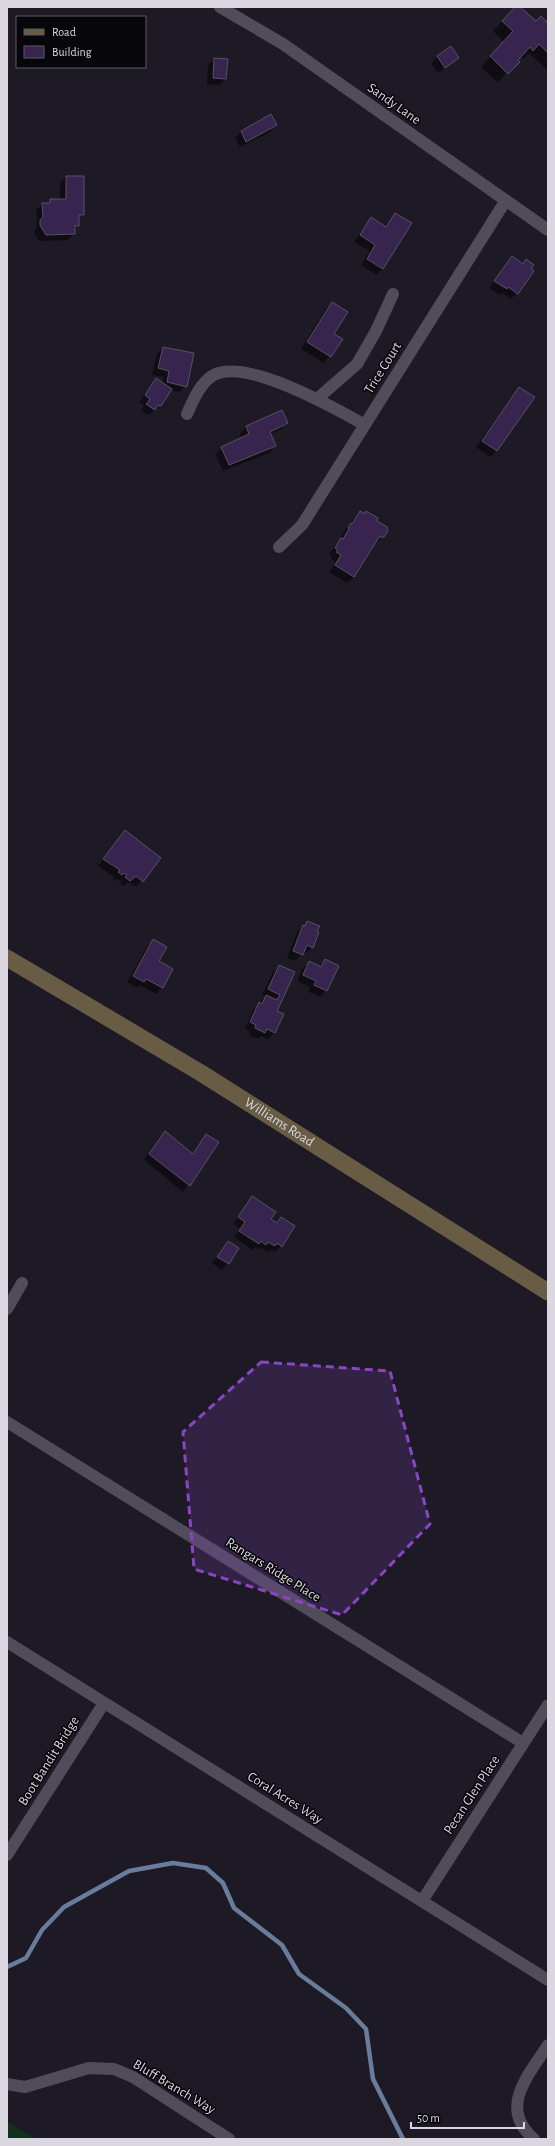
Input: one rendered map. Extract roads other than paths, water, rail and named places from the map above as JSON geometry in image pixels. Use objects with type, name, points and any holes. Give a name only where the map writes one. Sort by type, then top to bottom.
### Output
[{"type":"street","name":"Sandy Lane","points":[[220,7],[284,44],[548,230]]},
{"type":"street","name":"Trice Court","points":[[279,547],[302,525],[506,200]]},
{"type":"street","points":[[317,399],[357,364],[376,331],[393,294]]},
{"type":"street","points":[[187,414],[197,392],[212,376],[226,371],[252,373],[317,399],[365,425]]},
{"type":"street","name":"Williams Road","points":[[7,958],[201,1073],[548,1292]]},
{"type":"street","points":[[7,1309],[22,1283]]},
{"type":"street","name":"Rangars Ridge Place","points":[[7,1422],[523,1744]]},
{"type":"street","name":"Coral Acres Way","points":[[7,1642],[548,1980]]},
{"type":"street","name":"Boot Bandit Bridge","points":[[7,1855],[104,1702]]},
{"type":"street","name":"Pecan Glen Place","points":[[422,1901],[548,1704]]},
{"type":"street","points":[[534,2139],[521,2125],[516,2112],[517,2100],[522,2086],[548,2045]]},
{"type":"street","name":"Bluff Branch Way","points":[[7,2084],[25,2087],[89,2068],[114,2070],[133,2077],[229,2139]]},
{"type":"waterway","points":[[7,1967],[26,1958],[42,1930],[64,1907],[129,1871],[173,1863],[206,1868],[223,1883],[234,1908],[282,1945],[299,1974],[346,2008],[366,2029],[373,2079],[403,2139]]}]
